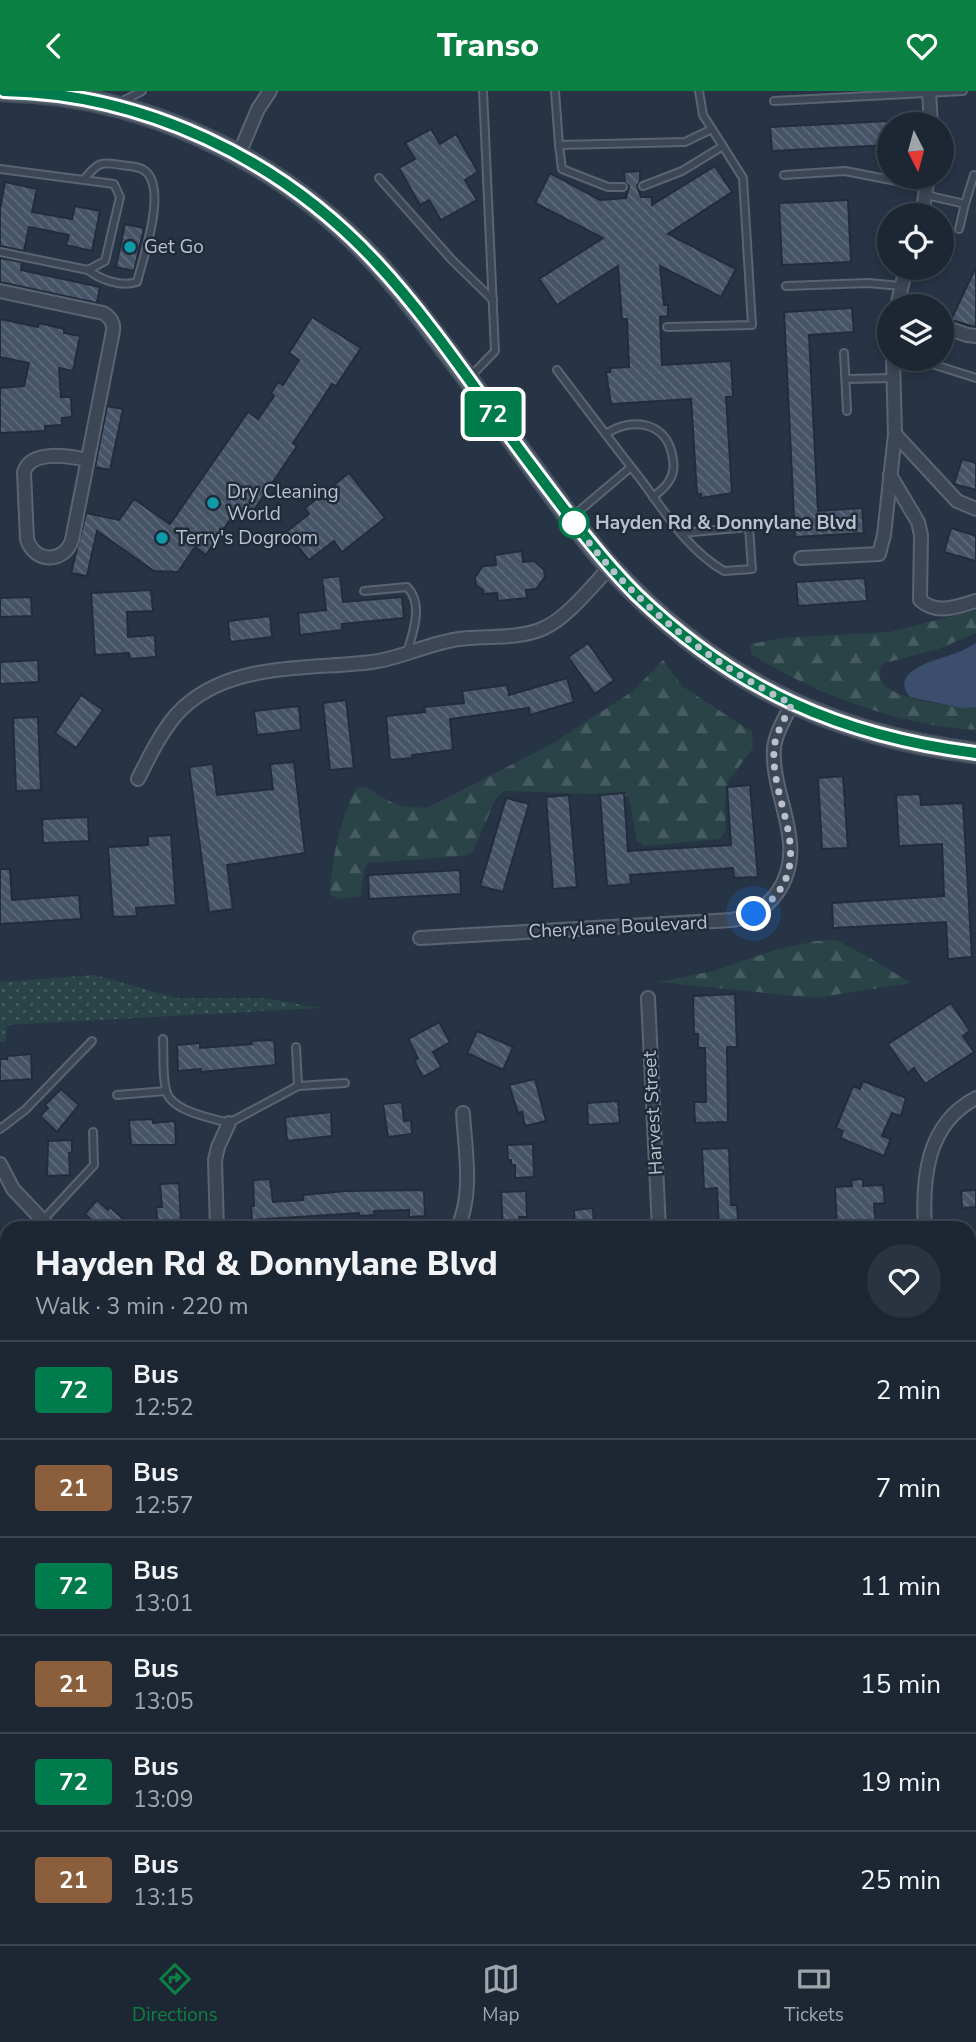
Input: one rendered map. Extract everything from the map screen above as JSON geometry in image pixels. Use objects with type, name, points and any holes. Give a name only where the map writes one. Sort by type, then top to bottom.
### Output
[{"type":"main road","points":[[4,91],[54,95],[149,116],[239,154],[308,200],[351,237],[398,288],[570,518],[610,567],[701,650],[750,682],[792,704],[873,734],[932,748],[976,753]]},
{"type":"main road","points":[[687,1944],[695,1944]]},
{"type":"street","points":[[239,154],[258,109],[270,91]]},
{"type":"street","points":[[929,92],[930,112]]},
{"type":"street","points":[[900,294],[903,280]]},
{"type":"street","points":[[0,291],[103,313],[112,321],[113,331],[88,460],[69,547],[59,557],[42,557],[33,551],[27,539],[26,468],[38,458],[66,456],[88,460]]},
{"type":"street","points":[[954,330],[976,336]]},
{"type":"street","points":[[801,558],[879,554],[884,535],[895,434],[892,371]]},
{"type":"street","points":[[895,434],[957,501],[976,509]]},
{"type":"street","points":[[890,474],[918,522],[921,535],[920,600],[928,608],[947,609],[976,601]]},
{"type":"street","points":[[138,779],[155,745],[178,714],[196,697],[219,684],[248,675],[372,662],[458,639],[541,630],[555,622],[610,567]]},
{"type":"street","name":"Cherylane Boulevard","points":[[420,938],[732,921],[754,914],[774,898],[788,870],[791,840],[776,773],[774,751],[775,741],[792,704]]},
{"type":"street","name":"Harvest Street","points":[[648,998],[659,1221]]},
{"type":"street","points":[[925,1221],[923,1192],[926,1167],[935,1141],[949,1118],[976,1098]]},
{"type":"street","points":[[460,1221],[464,1210],[466,1183],[463,1113]]},
{"type":"street","points":[[217,1221],[215,1160],[229,1123]]},
{"type":"street","points":[[0,1164],[13,1189],[44,1221]]},
{"type":"lane","points":[[113,106],[142,91]]},
{"type":"lane","points":[[467,380],[495,352],[483,91]]},
{"type":"lane","points":[[555,91],[562,169],[608,187],[623,187]]},
{"type":"lane","points":[[667,327],[752,325],[743,178],[703,115],[699,91]]},
{"type":"lane","points":[[774,101],[820,95],[963,91]]},
{"type":"lane","points":[[559,145],[685,142],[712,129]]},
{"type":"lane","points":[[643,186],[682,171],[723,146]]},
{"type":"lane","points":[[0,252],[88,270],[99,278],[131,284],[137,282],[155,206],[156,189],[150,177],[142,169],[105,162],[95,166],[84,179]]},
{"type":"lane","points":[[0,169],[114,184],[120,197],[105,261],[88,270]]},
{"type":"lane","points":[[784,175],[845,171],[877,177]]},
{"type":"lane","points":[[959,229],[974,175]]},
{"type":"lane","points":[[379,178],[452,260],[493,300]]},
{"type":"lane","points":[[933,189],[965,204]]},
{"type":"lane","points":[[786,286],[869,283],[901,286]]},
{"type":"lane","points":[[844,353],[847,411]]},
{"type":"lane","points":[[557,370],[681,533],[694,549],[724,571],[752,569],[749,527],[681,533]]},
{"type":"lane","points":[[954,371],[976,378]]},
{"type":"lane","points":[[846,379],[892,378]]},
{"type":"lane","points":[[606,435],[620,426],[633,424],[659,430],[666,439],[672,450],[674,471],[669,482],[653,496]]},
{"type":"lane","points":[[570,518],[631,467]]},
{"type":"lane","points":[[364,591],[407,587],[412,592],[416,613],[407,653]]},
{"type":"lane","points":[[163,1039],[169,1100],[191,1113],[229,1123],[298,1086],[345,1083]]},
{"type":"lane","points":[[0,1129],[25,1110],[92,1041]]},
{"type":"lane","points":[[296,1047],[298,1086]]},
{"type":"lane","points":[[117,1095],[166,1090]]},
{"type":"lane","points":[[49,1221],[94,1165],[93,1132]]},
{"type":"green space","points":[[976,610],[976,633],[938,649],[885,663],[880,675],[881,681],[897,693],[940,704],[976,707],[976,730],[918,722],[859,705],[803,682],[751,654],[750,644],[783,638],[890,632]]},
{"type":"green space","points":[[663,660],[682,686],[752,732],[753,748],[728,781],[725,800],[726,830],[720,839],[644,846],[637,841],[629,798],[624,795],[505,791],[496,798],[473,851],[465,856],[368,863],[364,869],[361,896],[339,899],[330,895],[338,840],[357,788],[366,787],[403,806],[429,807],[552,744],[633,691]]},
{"type":"green space","points":[[836,940],[911,983],[814,998],[658,982],[714,971],[775,950],[816,941]]},
{"type":"green space","points":[[95,975],[176,998],[263,998],[320,1008],[7,1025],[6,1042],[0,1042],[0,982]]},
{"type":"water","points":[[976,643],[976,707],[962,708],[910,697],[905,688],[905,680],[910,673],[918,667]]},
{"type":"building","points":[[877,122],[877,146],[772,151],[770,127]]},
{"type":"building","points":[[431,129],[440,144],[456,134],[478,172],[465,180],[477,200],[441,220],[429,200],[420,205],[399,168],[415,159],[405,143]]},
{"type":"building","points":[[715,166],[732,192],[668,234],[736,269],[721,297],[660,266],[664,305],[668,305],[668,316],[660,317],[662,365],[731,361],[733,397],[726,397],[732,493],[701,498],[701,494],[697,494],[691,399],[611,404],[606,372],[610,372],[610,368],[629,367],[627,319],[622,319],[618,266],[557,305],[539,279],[603,238],[535,203],[550,173],[600,200],[626,198],[629,186],[625,182],[624,172],[640,171],[637,186],[641,197],[652,197],[652,205]]},
{"type":"building","points":[[5,182],[37,189],[32,212],[72,219],[75,206],[100,211],[92,251],[66,245],[69,235],[29,227],[24,251],[0,246],[0,209]]},
{"type":"building","points":[[848,200],[851,262],[782,265],[779,203]]},
{"type":"building","name":"Get Go","points":[[125,224],[144,228],[134,271],[116,267]]},
{"type":"building","points":[[0,258],[22,262],[21,270],[100,287],[97,303],[0,282]]},
{"type":"building","points":[[976,267],[975,327],[954,321],[954,314]]},
{"type":"building","points":[[852,308],[854,332],[809,335],[818,511],[862,508],[864,533],[795,537],[784,312]]},
{"type":"building","points":[[312,317],[361,348],[336,386],[332,384],[293,443],[297,446],[250,516],[238,508],[206,555],[195,547],[178,572],[154,571],[97,531],[87,576],[71,573],[86,513],[119,520],[134,499],[170,524],[248,412],[258,419],[274,396],[271,393],[278,382],[283,385],[299,360],[289,353]]},
{"type":"building","points":[[0,319],[38,327],[39,323],[80,336],[73,371],[59,368],[61,397],[71,397],[72,417],[62,418],[62,425],[45,426],[45,431],[0,433],[0,388],[24,386],[29,363],[0,357]]},
{"type":"building","points":[[107,406],[123,409],[110,470],[95,467]]},
{"type":"building","points":[[962,459],[976,463],[976,490],[954,484]]},
{"type":"building","points":[[349,473],[385,518],[342,552],[334,541],[309,560],[286,532],[309,514],[305,508]]},
{"type":"building","points":[[951,528],[976,536],[976,561],[944,552]]},
{"type":"building","points":[[522,551],[523,562],[534,561],[544,570],[545,577],[536,589],[526,590],[527,598],[498,601],[497,593],[483,594],[483,590],[476,585],[475,577],[483,566],[496,565],[495,555]]},
{"type":"building","points":[[340,576],[343,602],[402,597],[404,618],[342,624],[342,630],[300,635],[298,613],[326,610],[322,578]]},
{"type":"building","points":[[865,578],[867,601],[798,606],[796,582]]},
{"type":"building","points":[[151,590],[153,611],[127,612],[128,637],[155,635],[156,657],[130,659],[129,653],[95,655],[91,593]]},
{"type":"building","points":[[31,597],[32,616],[0,617],[0,598]]},
{"type":"building","points":[[270,616],[272,637],[230,642],[228,621]]},
{"type":"building","points":[[588,643],[614,680],[595,694],[568,657]]},
{"type":"building","points":[[38,660],[39,682],[0,684],[0,662]]},
{"type":"building","points":[[567,678],[574,702],[530,715],[529,708],[450,719],[453,750],[390,760],[386,716],[425,712],[424,707],[464,703],[462,691],[507,685],[509,695]]},
{"type":"building","points":[[81,695],[103,710],[76,748],[55,733]]},
{"type":"building","points":[[346,700],[354,768],[330,770],[323,703]]},
{"type":"building","points":[[299,706],[301,730],[257,735],[254,711]]},
{"type":"building","points":[[38,717],[41,790],[16,791],[13,718]]},
{"type":"building","points":[[294,762],[305,853],[227,865],[233,909],[209,912],[189,767],[213,764],[217,795],[273,789],[270,764]]},
{"type":"building","points":[[843,776],[848,848],[822,849],[818,778]]},
{"type":"building","points":[[750,785],[758,877],[734,878],[733,868],[630,875],[631,884],[607,886],[600,795],[624,793],[628,851],[731,845],[727,787]]},
{"type":"building","points":[[920,794],[921,805],[963,803],[972,957],[948,959],[946,922],[833,928],[832,903],[944,896],[942,844],[899,846],[896,795]]},
{"type":"building","points":[[569,795],[577,887],[553,889],[546,797]]},
{"type":"building","points":[[506,798],[529,804],[503,892],[480,886]]},
{"type":"building","points":[[88,817],[89,841],[43,843],[42,819]]},
{"type":"building","points":[[171,835],[176,905],[136,908],[137,916],[113,917],[108,847],[148,845],[148,836]]},
{"type":"building","points":[[0,869],[10,869],[12,900],[79,895],[81,919],[0,924]]},
{"type":"building","points":[[460,870],[461,894],[369,899],[368,875]]},
{"type":"building","points":[[735,994],[737,1047],[727,1047],[728,1122],[695,1123],[694,1102],[706,1102],[705,1048],[698,1048],[698,1034],[694,1034],[693,996]]},
{"type":"building","points":[[951,1003],[970,1031],[963,1036],[974,1052],[925,1084],[914,1068],[908,1073],[888,1044]]},
{"type":"building","points":[[439,1022],[450,1042],[433,1052],[441,1067],[423,1077],[414,1060],[418,1058],[408,1039]]},
{"type":"building","points":[[477,1031],[513,1047],[503,1070],[467,1053]]},
{"type":"building","points":[[274,1040],[276,1065],[201,1072],[201,1069],[178,1071],[177,1045],[200,1043],[200,1048]]},
{"type":"building","points":[[31,1054],[32,1079],[0,1081],[0,1059]]},
{"type":"building","points":[[535,1079],[546,1121],[525,1126],[522,1112],[518,1113],[509,1085]]},
{"type":"building","points":[[863,1081],[906,1098],[901,1116],[892,1113],[882,1136],[891,1139],[884,1156],[840,1138],[843,1131],[836,1128],[853,1086],[860,1089]]},
{"type":"building","points":[[61,1089],[79,1105],[57,1132],[40,1116],[48,1108],[45,1105]]},
{"type":"building","points":[[618,1101],[620,1123],[588,1125],[587,1103]]},
{"type":"building","points":[[402,1102],[404,1121],[411,1120],[412,1134],[388,1137],[383,1104]]},
{"type":"building","points":[[331,1112],[332,1136],[287,1141],[285,1117]]},
{"type":"building","points":[[153,1119],[153,1123],[175,1121],[176,1145],[131,1145],[129,1120]]},
{"type":"building","points":[[72,1140],[72,1153],[69,1153],[70,1175],[47,1176],[48,1141]]},
{"type":"building","points":[[533,1144],[534,1177],[515,1178],[515,1165],[511,1165],[511,1160],[508,1160],[507,1145]]},
{"type":"building","points":[[729,1148],[731,1205],[737,1205],[738,1221],[719,1221],[717,1188],[704,1189],[702,1149]]},
{"type":"building","points":[[270,1179],[273,1202],[303,1200],[303,1195],[345,1191],[424,1190],[425,1216],[409,1217],[409,1210],[374,1211],[374,1215],[359,1216],[359,1213],[252,1220],[253,1180]]},
{"type":"building","points":[[863,1179],[863,1186],[883,1185],[885,1203],[874,1204],[876,1221],[837,1221],[835,1187],[852,1186],[851,1180]]},
{"type":"building","points":[[179,1183],[181,1221],[157,1221],[156,1207],[162,1207],[160,1184]]},
{"type":"building","points":[[976,1190],[976,1207],[962,1208],[961,1191]]},
{"type":"building","points":[[526,1191],[527,1217],[519,1217],[519,1221],[503,1221],[501,1192]]},
{"type":"building","points":[[97,1200],[108,1210],[110,1207],[125,1221],[92,1221],[85,1214]]},
{"type":"building","points":[[593,1208],[594,1221],[575,1221],[574,1210]]},
{"type":"bus line","name":"72","points":[[4,91],[84,100],[149,116],[239,154],[280,180],[333,221],[374,260],[427,325],[574,524],[610,567],[674,628],[729,670],[792,704],[825,718],[901,741],[976,753]]},
{"type":"place","name":"Get Go","points":[[130,247]]},
{"type":"place","name":"Dry Cleaning World","points":[[213,503]]},
{"type":"place","name":"Hayden Rd & Donnylane Blvd","points":[[574,523]]},
{"type":"place","name":"Terry's Dogroom","points":[[162,538]]},
{"type":"route","points":[[574,523],[610,567],[674,628],[729,670],[792,704],[775,741],[774,751],[776,773],[791,840],[788,870],[774,898],[754,914]]}]
